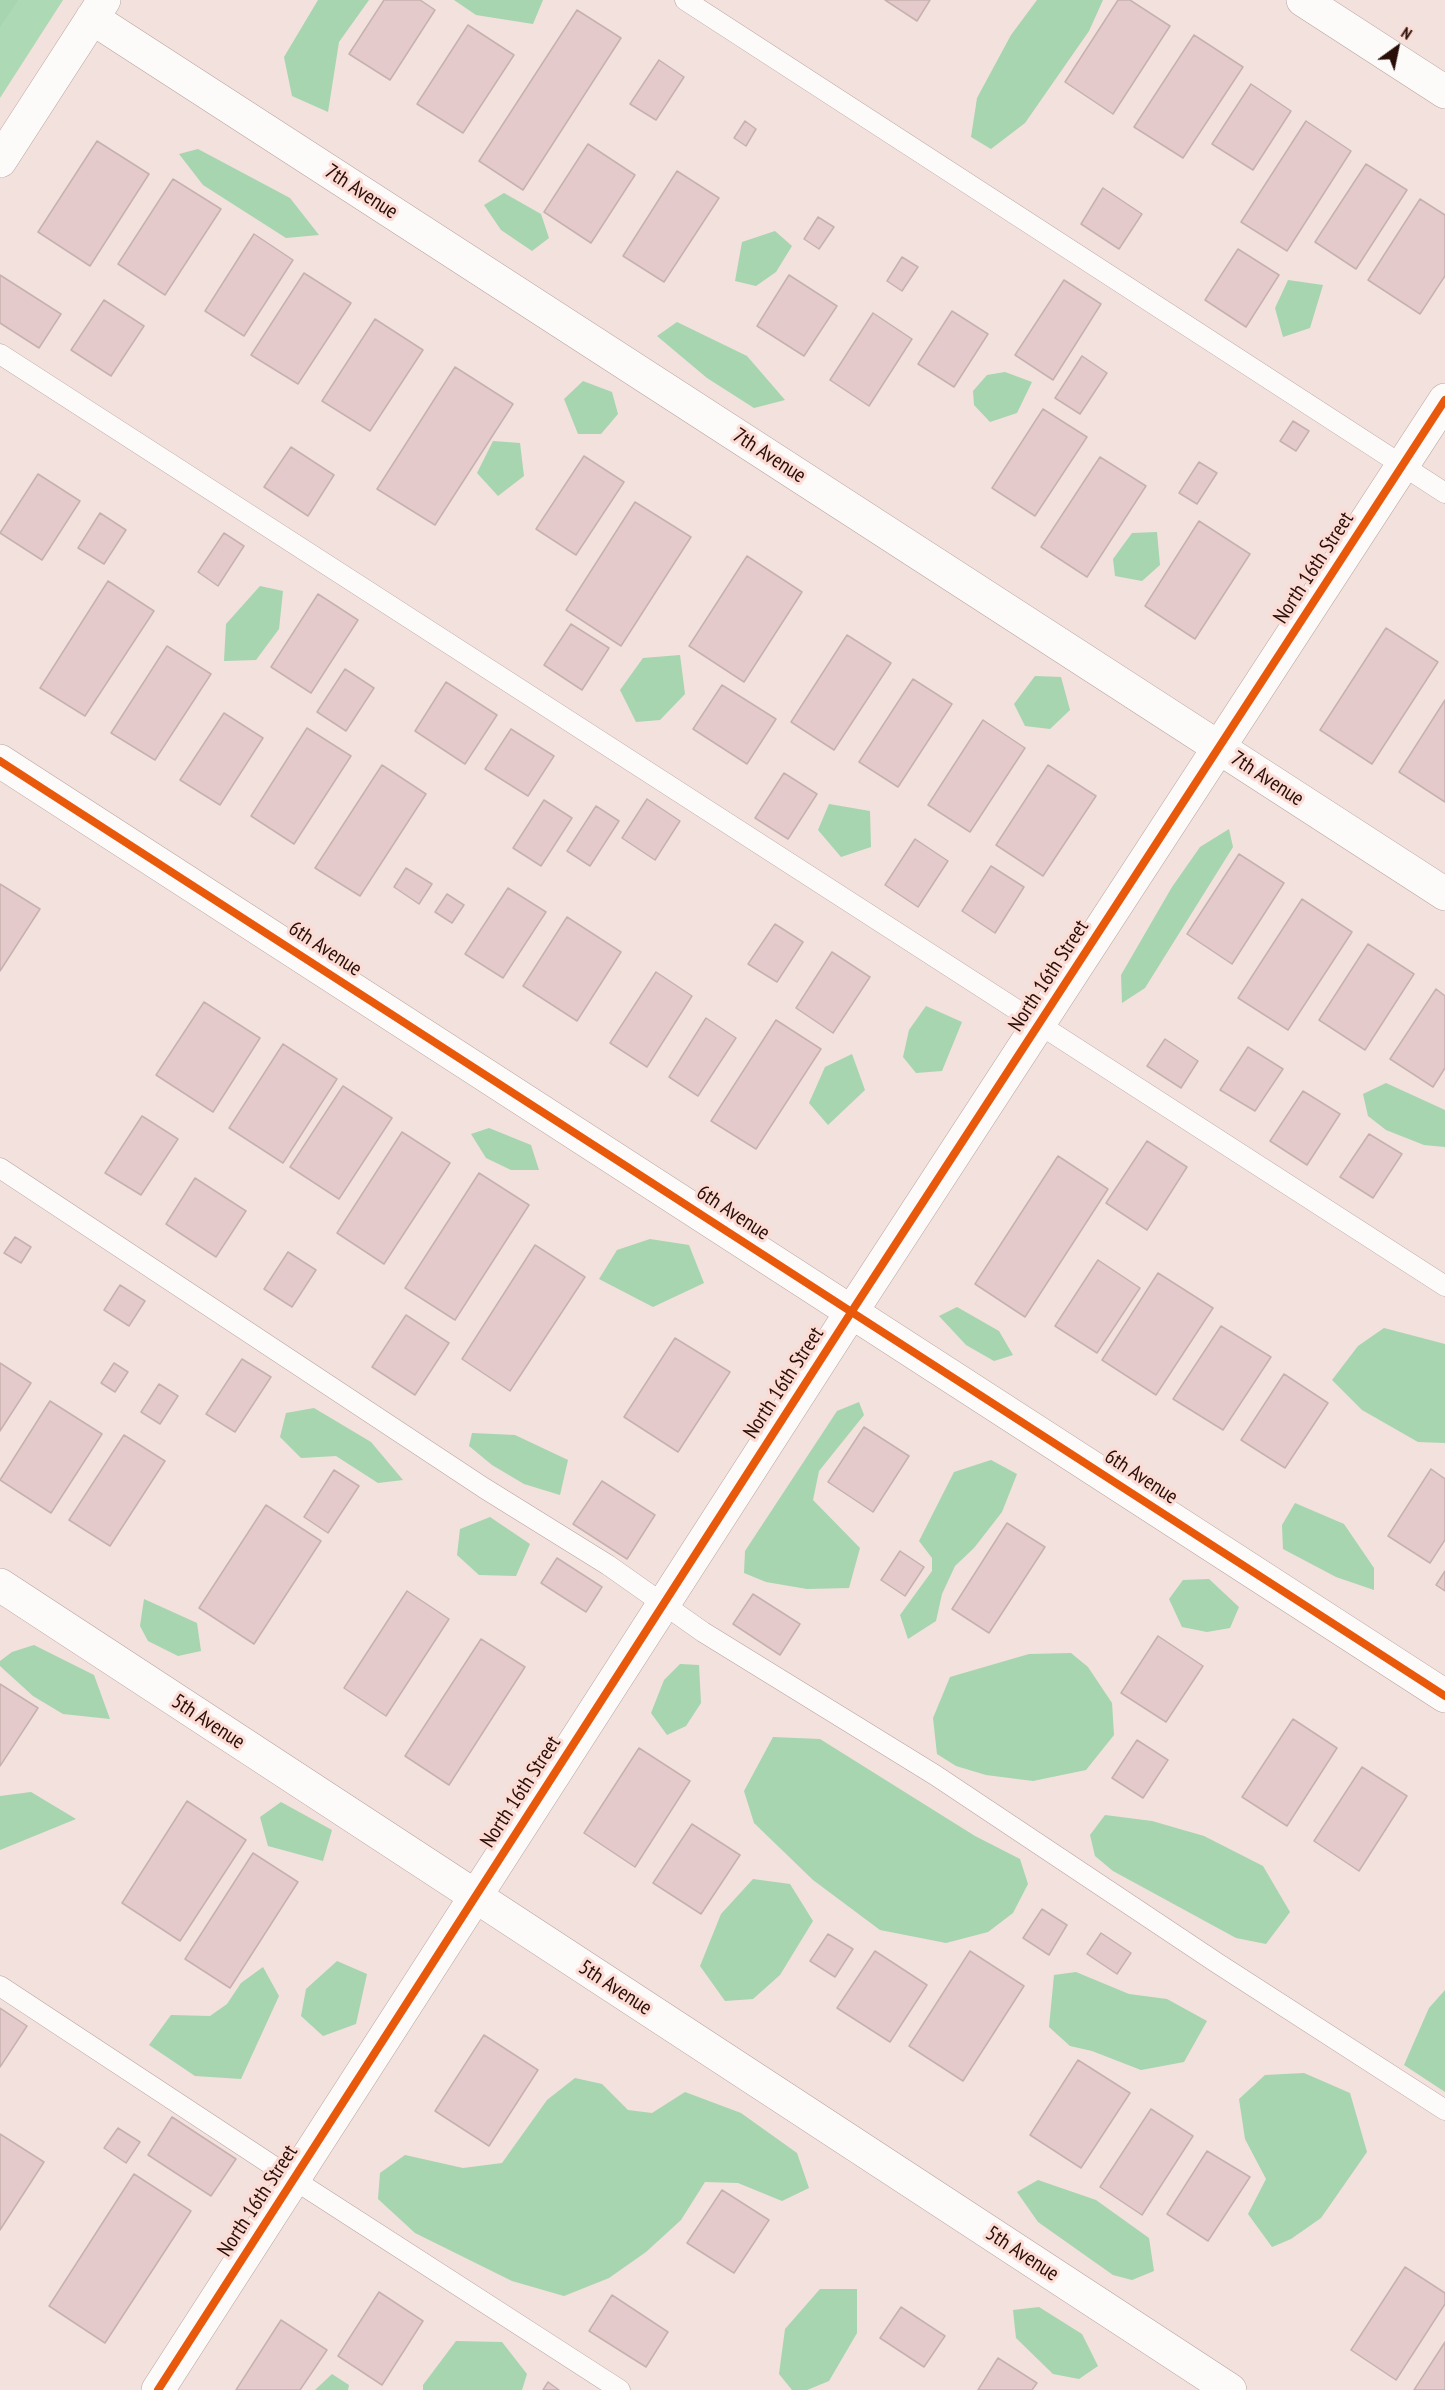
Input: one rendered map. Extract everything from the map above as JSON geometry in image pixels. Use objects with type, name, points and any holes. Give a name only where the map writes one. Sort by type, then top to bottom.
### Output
[{"type":"street","points":[[1304,0],[1445,92]]},
{"type":"street","points":[[0,161],[98,9]]},
{"type":"street","name":"7th Avenue","points":[[98,9],[1445,894]]},
{"type":"street","name":"North 16th Street","points":[[158,2390],[852,1311],[1445,400]]},
{"type":"street","name":"6th Avenue","points":[[0,761],[1445,1696]]},
{"type":"street","name":"5th Avenue","points":[[0,1585],[1230,2390]]},
{"type":"lane","points":[[685,0],[1445,493]]},
{"type":"lane","points":[[0,354],[1445,1286]]},
{"type":"lane","points":[[0,1168],[484,1488],[608,1565],[713,1639],[935,1775],[1217,1963],[1445,2110]]},
{"type":"lane","points":[[0,1986],[620,2390]]},
{"type":"green space","points":[[0,0],[63,0],[0,98]]},
{"type":"green space","points":[[0,0],[18,0],[0,27]]},
{"type":"green space","points":[[318,0],[369,0],[339,42],[328,112],[292,96],[284,57]]},
{"type":"green space","points":[[454,0],[543,0],[533,24],[476,15]]},
{"type":"green space","points":[[1037,0],[1103,0],[1089,31],[1025,123],[991,149],[971,137],[977,98],[1011,35]]},
{"type":"green space","points":[[198,149],[290,198],[319,235],[286,238],[203,185],[179,154]]},
{"type":"green space","points":[[504,193],[541,214],[549,238],[532,251],[501,230],[484,205]]},
{"type":"green space","points":[[775,231],[792,246],[776,272],[756,286],[735,281],[742,242]]},
{"type":"green space","points":[[1288,280],[1323,285],[1310,328],[1283,337],[1275,308]]},
{"type":"green space","points":[[677,322],[747,356],[785,400],[754,408],[707,378],[657,336]]},
{"type":"green space","points":[[1005,372],[1032,382],[1017,413],[990,422],[974,405],[973,391],[987,375]]},
{"type":"green space","points":[[583,381],[612,392],[618,414],[601,434],[578,434],[564,399]]},
{"type":"green space","points":[[493,441],[520,443],[524,476],[498,496],[477,473]]},
{"type":"green space","points":[[1157,532],[1160,565],[1142,581],[1115,576],[1113,559],[1132,533]]},
{"type":"green space","points":[[260,586],[283,591],[279,629],[256,660],[224,661],[226,624]]},
{"type":"green space","points":[[680,655],[685,694],[660,720],[636,722],[620,690],[643,658]]},
{"type":"green space","points":[[1035,676],[1061,677],[1070,710],[1050,729],[1025,726],[1014,704]]},
{"type":"green space","points":[[829,804],[870,811],[871,847],[841,857],[818,830]]},
{"type":"green space","points":[[1229,829],[1233,847],[1145,988],[1122,1003],[1121,975],[1172,887],[1200,847]]},
{"type":"green space","points":[[926,1006],[962,1022],[942,1071],[916,1073],[903,1057],[909,1030]]},
{"type":"green space","points":[[852,1054],[865,1090],[828,1125],[809,1103],[825,1067]]},
{"type":"green space","points":[[1386,1083],[1445,1110],[1445,1147],[1424,1145],[1386,1130],[1368,1116],[1363,1094]]},
{"type":"green space","points":[[489,1128],[531,1145],[539,1170],[511,1170],[486,1158],[471,1134]]},
{"type":"green space","points":[[650,1239],[689,1245],[704,1283],[653,1307],[599,1279],[617,1250]]},
{"type":"green space","points":[[957,1307],[999,1331],[1013,1355],[994,1361],[966,1345],[939,1316]]},
{"type":"green space","points":[[1384,1328],[1445,1344],[1445,1443],[1418,1442],[1362,1410],[1332,1380],[1358,1346]]},
{"type":"green space","points":[[859,1402],[864,1415],[819,1471],[813,1500],[860,1548],[849,1588],[807,1589],[766,1582],[744,1573],[745,1551],[837,1411]]},
{"type":"green space","points":[[314,1408],[371,1442],[403,1480],[378,1483],[336,1456],[301,1458],[280,1437],[286,1413]]},
{"type":"green space","points":[[472,1433],[515,1435],[568,1460],[560,1495],[524,1484],[492,1465],[469,1446]]},
{"type":"green space","points":[[991,1460],[1017,1474],[1002,1512],[974,1548],[955,1566],[942,1594],[936,1621],[908,1639],[900,1615],[932,1571],[932,1558],[919,1541],[954,1472]]},
{"type":"green space","points":[[1295,1503],[1344,1524],[1374,1568],[1374,1590],[1336,1577],[1283,1549],[1282,1525]]},
{"type":"green space","points":[[490,1517],[530,1544],[516,1576],[479,1575],[457,1555],[460,1529]]},
{"type":"green space","points":[[1209,1579],[1239,1607],[1230,1628],[1207,1632],[1182,1627],[1169,1599],[1183,1580]]},
{"type":"green space","points":[[144,1599],[197,1623],[201,1651],[178,1656],[148,1641],[140,1626]]},
{"type":"green space","points":[[34,1645],[94,1675],[110,1719],[63,1714],[33,1696],[0,1666],[0,1661],[12,1652]]},
{"type":"green space","points":[[1071,1653],[1088,1667],[1112,1703],[1114,1735],[1086,1770],[1033,1781],[986,1775],[956,1766],[937,1754],[933,1718],[950,1677],[1029,1654]]},
{"type":"green space","points":[[680,1664],[699,1665],[701,1703],[686,1726],[667,1735],[651,1713],[664,1680]]},
{"type":"green space","points":[[773,1737],[820,1739],[975,1836],[1020,1859],[1028,1884],[1013,1913],[988,1932],[946,1943],[880,1930],[813,1880],[754,1823],[744,1791]]},
{"type":"green space","points":[[31,1792],[76,1819],[0,1850],[0,1796]]},
{"type":"green space","points":[[281,1802],[332,1830],[323,1861],[268,1846],[260,1817]]},
{"type":"green space","points":[[1105,1815],[1152,1821],[1204,1836],[1263,1866],[1290,1912],[1266,1944],[1236,1938],[1113,1871],[1095,1856],[1090,1835]]},
{"type":"green space","points":[[753,1879],[790,1884],[813,1921],[780,1975],[753,1999],[725,2001],[700,1966],[721,1914]]},
{"type":"green space","points":[[337,1961],[367,1974],[356,2024],[323,2036],[301,2016],[306,1989]]},
{"type":"green space","points":[[263,1967],[279,1996],[241,2079],[195,2076],[149,2045],[171,2015],[210,2016],[227,2004],[241,1983]]},
{"type":"green space","points":[[1076,1972],[1129,1994],[1167,1999],[1207,2021],[1184,2062],[1141,2070],[1092,2051],[1070,2046],[1049,2027],[1054,1975]]},
{"type":"green space","points":[[1445,1990],[1445,2092],[1404,2065],[1429,2008]]},
{"type":"green space","points":[[1304,2073],[1350,2093],[1367,2152],[1321,2218],[1291,2239],[1272,2247],[1248,2214],[1266,2179],[1245,2139],[1239,2099],[1265,2075]]},
{"type":"green space","points":[[575,2078],[602,2084],[628,2110],[652,2113],[685,2092],[741,2113],[797,2153],[809,2188],[782,2201],[738,2183],[705,2182],[681,2220],[646,2252],[609,2278],[564,2296],[512,2281],[415,2233],[378,2199],[380,2173],[405,2155],[463,2168],[502,2163],[547,2100]]},
{"type":"green space","points":[[1038,2180],[1096,2200],[1149,2238],[1154,2271],[1132,2280],[1113,2275],[1038,2222],[1017,2192]]},
{"type":"green space","points":[[820,2289],[857,2289],[857,2333],[829,2381],[807,2390],[792,2390],[779,2374],[785,2329]]},
{"type":"green space","points":[[1039,2307],[1082,2334],[1098,2366],[1079,2379],[1053,2374],[1016,2338],[1013,2310]]},
{"type":"green space","points":[[456,2341],[502,2342],[527,2374],[522,2390],[423,2390],[423,2385]]},
{"type":"green space","points":[[332,2374],[349,2385],[348,2390],[315,2390]]},
{"type":"building","points":[[384,0],[420,0],[435,10],[390,80],[349,54]]},
{"type":"building","points":[[885,0],[930,0],[917,21]]},
{"type":"building","points":[[1118,0],[1130,0],[1170,26],[1113,114],[1065,82]]},
{"type":"building","points":[[577,10],[621,38],[523,190],[479,161]]},
{"type":"building","points":[[468,25],[514,55],[463,133],[417,104]]},
{"type":"building","points":[[1194,35],[1243,67],[1183,158],[1134,127]]},
{"type":"building","points":[[659,60],[684,77],[656,120],[630,104]]},
{"type":"building","points":[[1251,84],[1291,111],[1253,170],[1212,144]]},
{"type":"building","points":[[745,121],[756,129],[746,146],[734,138]]},
{"type":"building","points":[[1306,121],[1351,151],[1287,251],[1241,222]]},
{"type":"building","points":[[97,141],[149,174],[90,266],[38,232]]},
{"type":"building","points":[[588,144],[635,175],[591,243],[544,212]]},
{"type":"building","points":[[1366,164],[1407,190],[1356,269],[1315,242]]},
{"type":"building","points":[[677,171],[719,198],[664,282],[623,256]]},
{"type":"building","points":[[173,179],[221,209],[165,295],[118,264]]},
{"type":"building","points":[[1103,188],[1142,214],[1119,249],[1081,224]]},
{"type":"building","points":[[1420,199],[1445,215],[1445,276],[1420,314],[1368,280]]},
{"type":"building","points":[[818,217],[834,227],[819,249],[804,239]]},
{"type":"building","points":[[254,234],[293,260],[244,336],[205,311]]},
{"type":"building","points":[[1238,249],[1279,275],[1246,327],[1205,300]]},
{"type":"building","points":[[902,257],[918,267],[902,291],[887,281]]},
{"type":"building","points":[[304,273],[351,303],[298,384],[251,355]]},
{"type":"building","points":[[0,275],[61,314],[39,348],[0,323]]},
{"type":"building","points":[[789,275],[837,306],[804,356],[757,326]]},
{"type":"building","points":[[1064,280],[1101,304],[1053,380],[1015,355]]},
{"type":"building","points":[[104,300],[144,326],[111,376],[71,350]]},
{"type":"building","points":[[952,311],[988,334],[954,387],[918,364]]},
{"type":"building","points":[[873,313],[912,339],[869,406],[830,380]]},
{"type":"building","points":[[375,319],[423,350],[370,431],[322,401]]},
{"type":"building","points":[[1082,356],[1107,373],[1080,414],[1055,398]]},
{"type":"building","points":[[455,367],[513,404],[435,525],[377,489]]},
{"type":"building","points":[[1043,409],[1087,437],[1035,516],[992,488]]},
{"type":"building","points":[[1293,421],[1309,431],[1296,451],[1280,441]]},
{"type":"building","points":[[291,447],[334,475],[308,516],[264,487]]},
{"type":"building","points":[[584,456],[624,482],[576,555],[536,529]]},
{"type":"building","points":[[1100,457],[1146,486],[1087,577],[1041,547]]},
{"type":"building","points":[[1199,462],[1217,473],[1197,504],[1179,493]]},
{"type":"building","points":[[38,474],[80,501],[42,560],[0,533]]},
{"type":"building","points":[[635,502],[691,537],[621,646],[566,610]]},
{"type":"building","points":[[100,513],[126,530],[104,564],[78,548]]},
{"type":"building","points":[[1199,521],[1250,554],[1195,639],[1145,606]]},
{"type":"building","points":[[224,533],[244,546],[218,586],[198,572]]},
{"type":"building","points":[[747,556],[802,592],[744,682],[689,646]]},
{"type":"building","points":[[108,581],[154,611],[85,716],[40,688]]},
{"type":"building","points":[[318,594],[358,620],[311,693],[271,667]]},
{"type":"building","points":[[571,624],[609,648],[582,690],[544,665]]},
{"type":"building","points":[[1386,628],[1438,662],[1372,764],[1320,730]]},
{"type":"building","points":[[847,635],[891,663],[834,750],[791,722]]},
{"type":"building","points":[[167,646],[211,674],[155,760],[111,733]]},
{"type":"building","points":[[345,669],[374,688],[346,731],[317,712]]},
{"type":"building","points":[[913,679],[952,704],[898,787],[859,762]]},
{"type":"building","points":[[446,682],[497,715],[465,764],[415,731]]},
{"type":"building","points":[[722,685],[776,719],[747,764],[693,729]]},
{"type":"building","points":[[1445,700],[1445,802],[1399,772]]},
{"type":"building","points":[[224,713],[263,738],[220,805],[180,780]]},
{"type":"building","points":[[983,720],[1025,748],[970,832],[928,805]]},
{"type":"building","points":[[307,728],[351,756],[294,844],[251,816]]},
{"type":"building","points":[[511,729],[554,756],[528,796],[485,769]]},
{"type":"building","points":[[382,765],[426,794],[360,896],[315,868]]},
{"type":"building","points":[[1048,765],[1096,796],[1043,876],[996,845]]},
{"type":"building","points":[[784,773],[817,794],[788,839],[755,818]]},
{"type":"building","points":[[647,799],[680,821],[655,860],[622,838]]},
{"type":"building","points":[[544,800],[572,818],[541,866],[513,848]]},
{"type":"building","points":[[596,806],[619,821],[590,866],[567,851]]},
{"type":"building","points":[[915,839],[948,861],[918,907],[885,885]]},
{"type":"building","points":[[1239,854],[1284,883],[1232,964],[1187,934]]},
{"type":"building","points":[[991,866],[1024,887],[995,933],[962,911]]},
{"type":"building","points":[[406,868],[432,884],[419,904],[394,887]]},
{"type":"building","points":[[0,884],[40,909],[0,971]]},
{"type":"building","points":[[508,888],[546,912],[503,978],[465,954]]},
{"type":"building","points":[[447,894],[464,905],[452,923],[435,912]]},
{"type":"building","points":[[1302,899],[1352,932],[1288,1030],[1238,998]]},
{"type":"building","points":[[567,917],[621,952],[577,1021],[523,986]]},
{"type":"building","points":[[775,924],[803,942],[777,982],[748,964]]},
{"type":"building","points":[[1368,944],[1414,974],[1365,1050],[1319,1020]]},
{"type":"building","points":[[832,952],[870,977],[833,1033],[796,1008]]},
{"type":"building","points":[[656,972],[692,996],[647,1067],[610,1043]]},
{"type":"building","points":[[1436,989],[1445,996],[1445,1068],[1433,1087],[1390,1059]]},
{"type":"building","points":[[204,1002],[260,1038],[213,1112],[156,1075]]},
{"type":"building","points":[[706,1018],[736,1038],[698,1096],[669,1077]]},
{"type":"building","points":[[776,1020],[821,1049],[756,1149],[711,1121]]},
{"type":"building","points":[[1165,1039],[1198,1061],[1181,1088],[1147,1066]]},
{"type":"building","points":[[283,1044],[337,1079],[283,1163],[229,1128]]},
{"type":"building","points":[[1248,1047],[1283,1069],[1255,1111],[1220,1090]]},
{"type":"building","points":[[343,1086],[392,1118],[339,1199],[290,1167]]},
{"type":"building","points":[[1303,1091],[1340,1114],[1307,1165],[1270,1141]]},
{"type":"building","points":[[142,1116],[178,1139],[141,1195],[105,1173]]},
{"type":"building","points":[[402,1132],[450,1163],[384,1264],[337,1233]]},
{"type":"building","points":[[1369,1134],[1402,1154],[1373,1198],[1340,1177]]},
{"type":"building","points":[[1147,1141],[1187,1167],[1147,1230],[1106,1203]]},
{"type":"building","points":[[1058,1156],[1108,1189],[1025,1317],[975,1284]]},
{"type":"building","points":[[479,1173],[529,1205],[455,1320],[405,1288]]},
{"type":"building","points":[[195,1178],[246,1211],[216,1257],[166,1224]]},
{"type":"building","points":[[15,1237],[31,1247],[21,1263],[4,1253]]},
{"type":"building","points":[[535,1245],[585,1277],[510,1391],[462,1359]]},
{"type":"building","points":[[288,1252],[316,1270],[292,1307],[264,1289]]},
{"type":"building","points":[[1098,1260],[1140,1288],[1097,1353],[1055,1326]]},
{"type":"building","points":[[1158,1273],[1213,1308],[1156,1395],[1102,1360]]},
{"type":"building","points":[[120,1285],[145,1301],[129,1326],[104,1310]]},
{"type":"building","points":[[406,1315],[449,1343],[415,1395],[372,1367]]},
{"type":"building","points":[[1221,1326],[1271,1357],[1223,1430],[1173,1399]]},
{"type":"building","points":[[675,1338],[730,1372],[678,1452],[624,1417]]},
{"type":"building","points":[[242,1359],[271,1377],[235,1432],[206,1414]]},
{"type":"building","points":[[0,1363],[31,1383],[0,1431]]},
{"type":"building","points":[[114,1363],[128,1372],[115,1392],[101,1383]]},
{"type":"building","points":[[1284,1374],[1328,1403],[1285,1468],[1241,1440]]},
{"type":"building","points":[[159,1384],[178,1396],[160,1424],[141,1412]]},
{"type":"building","points":[[50,1401],[102,1434],[51,1513],[0,1480]]},
{"type":"building","points":[[864,1427],[909,1456],[873,1512],[828,1482]]},
{"type":"building","points":[[124,1435],[165,1461],[110,1546],[69,1520]]},
{"type":"building","points":[[1431,1469],[1445,1479],[1445,1540],[1430,1563],[1388,1536]]},
{"type":"building","points":[[334,1470],[359,1486],[328,1533],[304,1517]]},
{"type":"building","points":[[602,1481],[655,1515],[627,1559],[573,1524]]},
{"type":"building","points":[[266,1505],[321,1541],[254,1644],[199,1608]]},
{"type":"building","points":[[1007,1523],[1045,1547],[989,1633],[952,1609]]},
{"type":"building","points":[[900,1551],[924,1567],[905,1596],[881,1580]]},
{"type":"building","points":[[557,1558],[602,1587],[586,1612],[541,1583]]},
{"type":"building","points":[[1445,1571],[1445,1591],[1436,1585]]},
{"type":"building","points":[[407,1591],[449,1619],[386,1716],[344,1688]]},
{"type":"building","points":[[753,1594],[800,1624],[780,1655],[733,1624]]},
{"type":"building","points":[[1158,1636],[1203,1666],[1166,1722],[1121,1693]]},
{"type":"building","points":[[481,1639],[525,1667],[449,1785],[405,1756]]},
{"type":"building","points":[[0,1684],[38,1708],[0,1766]]},
{"type":"building","points":[[1293,1719],[1337,1748],[1287,1826],[1242,1797]]},
{"type":"building","points":[[1137,1740],[1168,1760],[1143,1798],[1112,1778]]},
{"type":"building","points":[[639,1748],[690,1781],[635,1867],[584,1833]]},
{"type":"building","points":[[1362,1767],[1407,1796],[1359,1871],[1314,1841]]},
{"type":"building","points":[[187,1801],[246,1840],[180,1941],[122,1903]]},
{"type":"building","points":[[692,1824],[740,1855],[701,1914],[653,1883]]},
{"type":"building","points":[[253,1853],[298,1882],[230,1988],[185,1959]]},
{"type":"building","points":[[1042,1909],[1067,1925],[1049,1955],[1023,1938]]},
{"type":"building","points":[[1101,1933],[1131,1953],[1117,1974],[1087,1954]]},
{"type":"building","points":[[828,1934],[853,1949],[835,1977],[810,1961]]},
{"type":"building","points":[[875,1951],[927,1985],[890,2042],[837,2008]]},
{"type":"building","points":[[970,1951],[1024,1986],[963,2081],[909,2046]]},
{"type":"building","points":[[0,2008],[27,2026],[0,2067]]},
{"type":"building","points":[[484,2035],[538,2070],[489,2146],[435,2111]]},
{"type":"building","points":[[1078,2060],[1130,2093],[1081,2168],[1030,2135]]},
{"type":"building","points":[[1151,2109],[1193,2136],[1142,2215],[1100,2187]]},
{"type":"building","points":[[172,2117],[236,2159],[211,2196],[148,2155]]},
{"type":"building","points":[[118,2128],[140,2142],[126,2163],[104,2148]]},
{"type":"building","points":[[0,2134],[44,2162],[0,2230]]},
{"type":"building","points":[[1207,2151],[1250,2177],[1208,2241],[1167,2214]]},
{"type":"building","points":[[134,2174],[191,2211],[105,2343],[49,2306]]},
{"type":"building","points":[[722,2190],[769,2220],[734,2273],[687,2243]]},
{"type":"building","points":[[1405,2267],[1445,2293],[1445,2304],[1396,2380],[1351,2350]]},
{"type":"building","points":[[379,2292],[423,2321],[382,2385],[338,2356]]},
{"type":"building","points":[[612,2295],[668,2332],[646,2367],[589,2331]]},
{"type":"building","points":[[901,2307],[945,2336],[924,2367],[880,2338]]},
{"type":"building","points":[[281,2320],[327,2350],[300,2390],[236,2390]]},
{"type":"building","points":[[1445,2342],[1445,2390],[1414,2390]]},
{"type":"building","points":[[998,2358],[1037,2383],[1032,2390],[978,2390]]},
{"type":"building","points":[[548,2382],[559,2390],[543,2390]]},
{"type":"cycle path","points":[[158,2390],[852,1311],[1445,400]]},
{"type":"cycle path","points":[[0,761],[1445,1696]]}]
